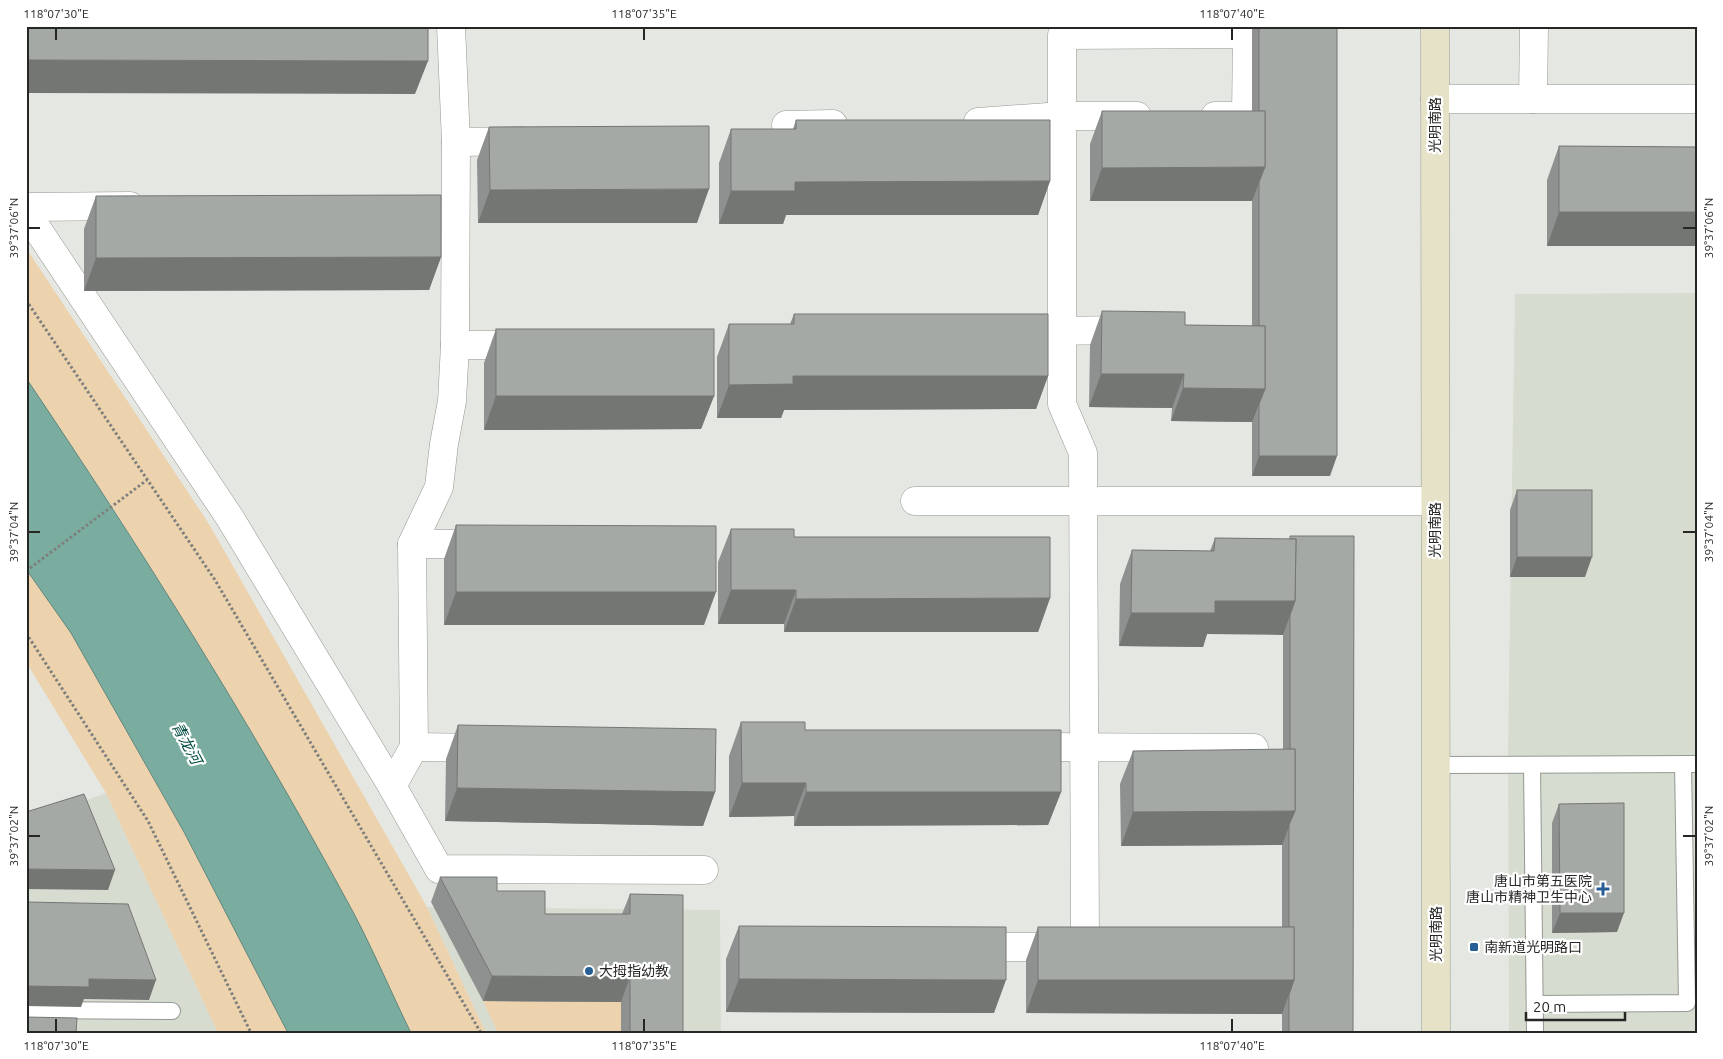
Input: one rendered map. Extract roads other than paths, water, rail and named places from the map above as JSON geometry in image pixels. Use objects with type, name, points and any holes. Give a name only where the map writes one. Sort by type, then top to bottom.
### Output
[{"type":"main road","name":"光明南路","points":[[1435,26],[1436,1033]]},
{"type":"street","points":[[392,786],[414,747],[412,544],[440,487],[444,444],[452,401],[455,345],[445,205],[456,142],[451,26]]},
{"type":"street","points":[[1533,100],[1534,26]]},
{"type":"street","points":[[1085,946],[1083,454],[1062,404],[1062,35],[1247,34],[1246,116],[1188,116]]},
{"type":"street","points":[[1435,100],[1697,100]]},
{"type":"street","points":[[958,123],[1062,116],[1159,116]]},
{"type":"street","points":[[786,125],[853,124]]},
{"type":"street","points":[[456,142],[544,141]]},
{"type":"street","points":[[26,207],[156,206]]},
{"type":"street","points":[[26,212],[230,518],[440,869],[704,870]]},
{"type":"street","points":[[1022,331],[1159,330]]},
{"type":"street","points":[[455,345],[554,346]]},
{"type":"street","points":[[915,501],[1435,501]]},
{"type":"street","points":[[412,544],[509,544]]},
{"type":"street","points":[[414,747],[511,749]]},
{"type":"street","points":[[995,747],[1254,748]]},
{"type":"street","points":[[946,948],[1114,946]]},
{"type":"lane","points":[[1436,765],[1690,764],[1688,1003],[1535,1004]]},
{"type":"lane","points":[[1532,765],[1535,1033]]},
{"type":"lane","points":[[26,1010],[172,1010]]},
{"type":"water","name":"青龙河","points":[[26,378],[152,570],[271,766],[355,915],[411,1033],[288,1033],[184,832],[71,633],[26,569]]},
{"type":"place","name":"唐山市第五医院 唐山市精神卫生中心","points":[[1603,889]]},
{"type":"place","name":"南新道光明路口","points":[[1474,947]]},
{"type":"place","name":"大拇指幼教","points":[[589,971]]}]
